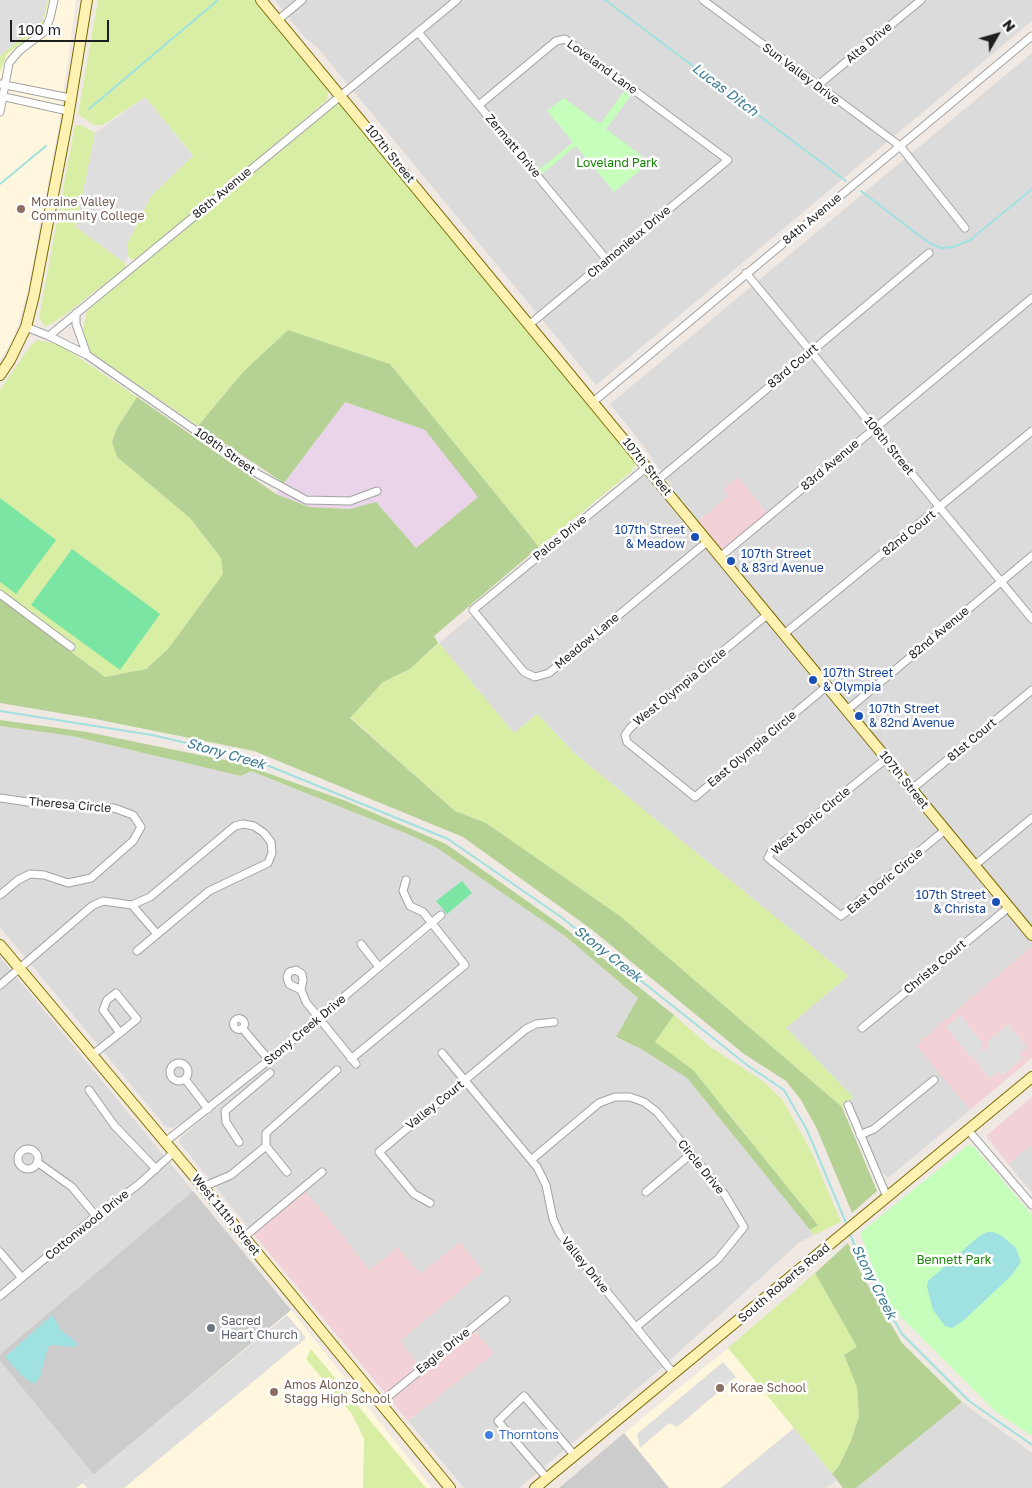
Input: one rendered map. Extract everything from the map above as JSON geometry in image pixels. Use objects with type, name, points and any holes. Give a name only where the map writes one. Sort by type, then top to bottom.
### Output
[{"type":"street","points":[[0,112],[3,85],[9,63],[20,51],[44,32],[50,18],[54,0]]},
{"type":"street","points":[[0,375],[10,360],[26,327],[68,111],[87,0]]},
{"type":"street","name":"107th Street","points":[[261,0],[1032,935]]},
{"type":"street","points":[[278,20],[302,0]]},
{"type":"street","name":"86th Avenue","points":[[49,336],[457,0]]},
{"type":"street","name":"Sun Valley Drive","points":[[702,0],[900,146],[965,228]]},
{"type":"street","name":"Alta Drive","points":[[817,86],[921,0]]},
{"type":"street","name":"Zermatt Drive","points":[[418,32],[608,260]]},
{"type":"street","name":"84th Avenue","points":[[593,402],[1032,36]]},
{"type":"street","name":"Loveland Lane","points":[[479,105],[556,41],[565,39],[728,160]]},
{"type":"street","points":[[3,85],[70,98]]},
{"type":"street","points":[[1,97],[68,111]]},
{"type":"street","name":"Chamonieux Drive","points":[[530,324],[728,160]]},
{"type":"street","name":"83rd Court","points":[[658,480],[929,253]]},
{"type":"street","name":"106th Street","points":[[746,273],[1032,619]]},
{"type":"street","name":"83rd Avenue","points":[[721,556],[1030,302]]},
{"type":"street","points":[[76,314],[76,324],[87,355]]},
{"type":"street","points":[[26,327],[49,336]]},
{"type":"street","name":"109th Street","points":[[49,336],[87,355],[258,474],[306,500],[350,501],[377,490]]},
{"type":"street","name":"82nd Court","points":[[784,634],[1032,431]]},
{"type":"street","name":"Palos Drive","points":[[473,610],[647,467]]},
{"type":"street","name":"Meadow Lane","points":[[473,610],[524,672],[535,677],[549,673],[708,541]]},
{"type":"street","name":"82nd Avenue","points":[[847,710],[1032,556]]},
{"type":"street","points":[[0,594],[71,648]]},
{"type":"street","name":"West Olympia Circle","points":[[652,764],[627,742],[627,731],[768,614]]},
{"type":"street","name":"East Olympia Circle","points":[[652,764],[696,796],[827,686]]},
{"type":"street","name":"81st Court","points":[[912,789],[1032,690]]},
{"type":"street","name":"West Doric Circle","points":[[799,884],[768,858],[771,852],[886,758]]},
{"type":"street","name":"Theresa Circle","points":[[0,798],[35,803],[114,808],[133,815],[141,827],[133,841],[91,878],[68,883],[44,875],[30,874],[18,880],[0,895]]},
{"type":"street","points":[[975,865],[1032,818]]},
{"type":"street","points":[[0,985],[92,906],[103,901],[132,904],[150,898],[235,826],[243,824],[254,826],[264,833],[271,842],[272,853],[268,863],[209,891],[137,951]]},
{"type":"street","name":"East Doric Circle","points":[[799,884],[841,916],[945,830]]},
{"type":"street","points":[[301,990],[318,1018],[353,1062],[465,965],[423,912],[410,906],[404,892],[406,880]]},
{"type":"street","points":[[132,904],[157,934]]},
{"type":"street","name":"Christa Court","points":[[862,1028],[1009,907]]},
{"type":"street","name":"Stony Creek Drive","points":[[165,1142],[240,1084],[441,915]]},
{"type":"street","points":[[362,944],[379,967]]},
{"type":"street","name":"West 111th Street","points":[[0,945],[174,1152],[450,1488]]},
{"type":"street","points":[[92,1055],[120,1033],[137,1019],[116,993],[107,1000],[103,1010],[120,1033]]},
{"type":"street","name":"Valley Court","points":[[430,1203],[414,1194],[379,1152],[526,1030],[536,1024],[554,1022]]},
{"type":"street","points":[[243,1029],[269,1060]]},
{"type":"street","name":"Valley Drive","points":[[442,1053],[531,1160],[546,1185],[553,1219],[560,1234],[674,1374]]},
{"type":"street","points":[[288,1172],[266,1146],[266,1133],[337,1070]]},
{"type":"street","points":[[239,1142],[226,1122],[224,1113],[270,1073]]},
{"type":"street","name":"South Roberts Road","points":[[535,1488],[1032,1077]]},
{"type":"street","points":[[185,1079],[208,1109]]},
{"type":"street","points":[[860,1135],[874,1129],[934,1080]]},
{"type":"street","points":[[240,1084],[246,1092]]},
{"type":"street","points":[[89,1090],[114,1124],[156,1170]]},
{"type":"street","name":"Circle Drive","points":[[531,1160],[599,1103],[623,1097],[637,1099],[652,1108],[725,1195],[744,1227],[718,1259],[636,1327]]},
{"type":"street","points":[[848,1105],[887,1197]]},
{"type":"street","points":[[968,1130],[1032,1205]]},
{"type":"street","points":[[203,1187],[231,1175],[266,1146]]},
{"type":"street","name":"Cottonwood Drive","points":[[0,1296],[96,1216],[156,1170],[174,1152]]},
{"type":"street","points":[[646,1192],[691,1154]]},
{"type":"street","points":[[37,1162],[72,1187],[96,1216]]},
{"type":"street","points":[[244,1237],[322,1172]]},
{"type":"street","points":[[0,1252],[22,1278]]},
{"type":"street","name":"Eagle Drive","points":[[380,1403],[506,1300]]},
{"type":"street","points":[[547,1478],[498,1421],[524,1396],[575,1456]]},
{"type":"shaded area","name":"Moraine Valley Community College","points":[[0,0],[76,0],[59,125],[27,294],[13,339],[0,360]]},
{"type":"shaded area","points":[[0,0],[47,0],[43,20],[0,56]]},
{"type":"shaded area","points":[[275,0],[1032,0],[1032,21],[596,385],[317,47],[305,38]]},
{"type":"shaded area","points":[[1032,53],[1032,928],[730,560],[734,550],[771,518],[738,478],[729,496],[697,522],[638,439],[610,404]]},
{"type":"shaded area","points":[[145,97],[193,156],[151,196],[127,244],[128,256],[125,263],[76,227],[95,133]]},
{"type":"shaded area","points":[[344,402],[425,430],[479,496],[416,548],[376,502],[350,509],[309,507],[276,494]]},
{"type":"shaded area","points":[[642,476],[646,476],[654,483],[1032,943],[1032,946],[917,1045],[970,1110],[888,1178],[878,1168],[849,1100],[852,1097],[786,1028],[848,976],[575,754],[537,714],[514,733],[439,643]]},
{"type":"shaded area","points":[[738,477],[767,513],[720,551],[697,522],[728,496],[723,489]]},
{"type":"shaded area","points":[[0,726],[72,736],[241,776],[251,771],[408,834],[437,848],[565,936],[638,998],[616,1038],[641,1049],[687,1078],[814,1235],[800,1242],[658,1371],[519,1488],[464,1488],[408,1421],[493,1353],[475,1331],[424,1372],[400,1341],[483,1271],[460,1242],[420,1275],[370,1270],[251,1231],[179,1142],[181,1137],[444,920],[437,914],[192,1118],[172,1128],[166,1127],[0,927]]},
{"type":"shaded area","points":[[1032,946],[1032,1058],[970,1110],[916,1045]]},
{"type":"shaded area","points":[[0,957],[193,1191],[0,1354]]},
{"type":"shaded area","points":[[960,1015],[984,1045],[981,1049],[982,1051],[989,1046],[987,1042],[1008,1024],[1027,1047],[1019,1054],[1023,1058],[1002,1076],[998,1071],[990,1079],[974,1059],[975,1055],[971,1058],[946,1027]]},
{"type":"shaded area","points":[[1032,1097],[1032,1144],[1008,1164],[986,1136]]},
{"type":"shaded area","points":[[1032,1144],[1032,1193],[1008,1164]]},
{"type":"shaded area","points":[[303,1188],[370,1270],[398,1247],[420,1274],[460,1242],[483,1271],[400,1341],[424,1372],[475,1331],[494,1353],[408,1421],[251,1231]]},
{"type":"shaded area","points":[[193,1191],[291,1310],[94,1475],[0,1361],[0,1354]]},
{"type":"shaded area","name":"Amos Alonzo Stagg High School","points":[[291,1310],[432,1488],[77,1488]]},
{"type":"shaded area","points":[[287,1315],[306,1338],[124,1488],[87,1488],[83,1483]]},
{"type":"shaded area","name":"Korae School","points":[[728,1348],[837,1480],[827,1488],[669,1488],[624,1433]]},
{"type":"shaded area","points":[[0,1361],[94,1475],[76,1488],[0,1488]]},
{"type":"shaded area","points":[[723,1362],[736,1377],[677,1427],[669,1423],[640,1448],[637,1434]]},
{"type":"shaded area","points":[[962,1402],[1032,1453],[1032,1488],[856,1488]]},
{"type":"shaded area","points":[[794,1428],[837,1480],[827,1488],[721,1488]]},
{"type":"shaded area","points":[[624,1433],[669,1488],[559,1488]]},
{"type":"green space","points":[[47,0],[49,0],[42,27],[7,54],[0,72],[0,56],[43,20]]},
{"type":"green space","points":[[98,0],[256,0],[329,90],[327,100],[220,191],[136,259],[132,260],[128,256],[127,244],[151,196],[193,155],[145,97],[103,125],[94,125],[78,114]]},
{"type":"green space","name":"Loveland Park","points":[[626,89],[632,94],[606,129],[650,162],[614,192],[576,146],[542,174],[539,170],[573,142],[547,111],[564,98],[600,124]]},
{"type":"green space","points":[[333,104],[343,105],[636,463],[631,472],[539,547],[390,364],[288,330],[243,372],[198,426],[89,351],[83,330],[87,311]]},
{"type":"green space","points":[[75,125],[81,125],[95,133],[76,227],[125,263],[125,268],[62,317],[45,327],[39,318]]},
{"type":"green space","points":[[288,330],[390,364],[539,547],[434,636],[438,643],[410,669],[383,682],[350,718],[455,811],[486,823],[620,916],[842,1107],[877,1191],[852,1213],[817,1129],[801,1100],[786,1081],[744,1054],[591,929],[463,837],[254,751],[95,719],[0,703],[0,599],[105,677],[146,669],[168,649],[223,574],[221,558],[190,518],[117,457],[112,442],[117,428],[137,397],[276,494],[309,507],[350,509],[376,502],[416,548],[478,497],[425,430],[345,402],[284,483],[198,426],[243,372]]},
{"type":"green space","points":[[37,340],[59,344],[137,397],[117,428],[112,442],[117,457],[190,518],[221,558],[223,574],[168,649],[146,669],[105,677],[0,599],[0,390],[30,346]]},
{"type":"green space","points":[[0,498],[56,540],[16,594],[0,582]]},
{"type":"green space","points":[[72,549],[160,614],[120,670],[31,605]]},
{"type":"green space","points":[[439,643],[514,733],[537,714],[575,754],[848,976],[786,1028],[853,1097],[842,1107],[620,916],[486,823],[455,811],[350,717],[383,682],[410,669]]},
{"type":"green space","points":[[0,720],[87,732],[239,763],[346,801],[446,844],[561,925],[674,1015],[655,1042],[693,1070],[818,1225],[810,1230],[687,1078],[641,1049],[616,1037],[638,998],[565,936],[437,848],[408,834],[251,771],[241,776],[72,736],[0,726]]},
{"type":"green space","points":[[462,881],[472,893],[447,914],[436,901]]},
{"type":"green space","points":[[674,1015],[709,1046],[763,1081],[782,1099],[811,1151],[841,1222],[814,1235],[810,1230],[817,1225],[726,1110],[655,1042]]},
{"type":"green space","name":"Bennett Park","points":[[968,1145],[974,1147],[1032,1215],[1032,1436],[996,1412],[891,1307],[879,1283],[860,1233]]},
{"type":"green space","points":[[848,1243],[862,1275],[902,1343],[962,1402],[856,1488],[843,1488],[832,1474],[839,1466],[851,1441],[859,1416],[857,1387],[844,1355],[857,1347],[815,1273]]},
{"type":"green space","points":[[815,1273],[858,1347],[844,1355],[857,1387],[859,1416],[851,1441],[839,1466],[832,1474],[728,1348]]},
{"type":"green space","points":[[311,1349],[426,1488],[363,1488],[364,1439],[352,1414],[306,1359]]},
{"type":"water","points":[[987,1232],[993,1232],[1002,1236],[1016,1248],[1021,1262],[1011,1276],[963,1321],[952,1328],[945,1326],[933,1310],[927,1287],[928,1281],[978,1237]]},
{"type":"water","points":[[52,1315],[61,1330],[78,1344],[75,1347],[52,1345],[48,1347],[40,1377],[35,1384],[23,1377],[5,1357]]},
{"type":"waterway","name":"Lucas Ditch","points":[[89,109],[218,0]]},
{"type":"waterway","name":"Lucas Ditch","points":[[605,0],[846,181]]},
{"type":"waterway","name":"Lucas Ditch","points":[[0,184],[46,146]]},
{"type":"waterway","name":"Lucas Ditch","points":[[861,191],[929,243],[941,248],[953,247],[970,240],[1032,189]]},
{"type":"waterway","name":"Stony Creek","points":[[0,711],[152,735],[247,757],[448,839],[561,917],[747,1065],[784,1090],[807,1130],[847,1225]]},
{"type":"waterway","name":"Stony Creek","points":[[849,1232],[865,1270],[902,1334],[969,1401],[1032,1445]]},
{"type":"place","name":"Moraine Valley Community College","points":[[21,209]]},
{"type":"place","name":"107th Street & Meadow","points":[[695,537]]},
{"type":"place","name":"107th Street & 83rd Avenue","points":[[731,561]]},
{"type":"place","name":"107th Street & Olympia","points":[[813,680]]},
{"type":"place","name":"107th Street & 82nd Avenue","points":[[859,716]]},
{"type":"place","name":"107th Street & Christa","points":[[996,902]]},
{"type":"place","name":"Sacred Heart Church","points":[[211,1328]]},
{"type":"place","name":"Korae School","points":[[720,1388]]},
{"type":"place","name":"Amos Alonzo Stagg High School","points":[[274,1392]]},
{"type":"place","name":"Thorntons","points":[[489,1435]]}]
